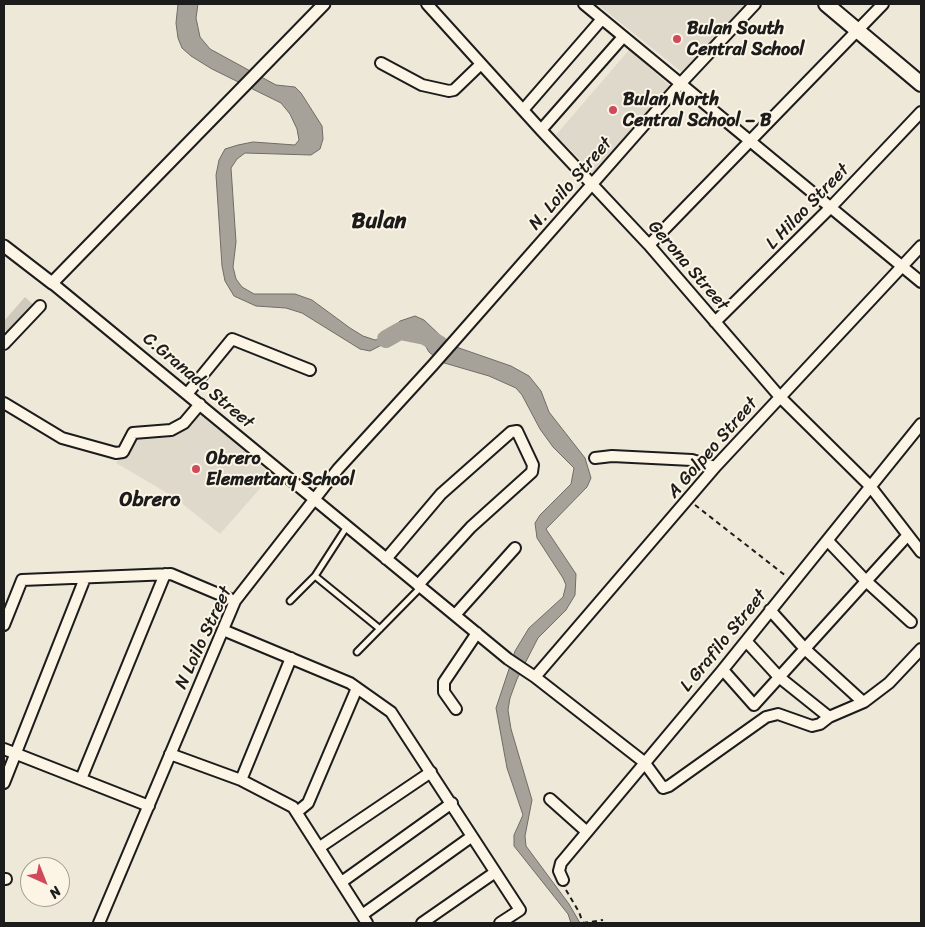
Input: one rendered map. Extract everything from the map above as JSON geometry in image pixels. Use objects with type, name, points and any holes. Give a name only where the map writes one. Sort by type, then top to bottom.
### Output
[{"type":"main road","points":[[826,4],[921,84]]},
{"type":"street","points":[[52,283],[324,4]]},
{"type":"street","name":"Gerona Street","points":[[427,4],[541,130],[650,245],[780,397],[870,486],[921,552]]},
{"type":"street","points":[[584,4],[921,282]]},
{"type":"street","name":"N. Loilo Street","points":[[433,365],[681,83],[755,4]]},
{"type":"street","points":[[650,245],[750,139],[883,4]]},
{"type":"street","points":[[523,110],[602,19]]},
{"type":"street","points":[[541,130],[623,36]]},
{"type":"street","points":[[381,63],[422,85],[449,91],[454,90],[481,64]]},
{"type":"street","name":"L Hilao Street","points":[[715,322],[831,207],[921,112]]},
{"type":"street","name":"C.Granado Street","points":[[4,246],[200,404],[346,528],[455,614],[508,659],[535,677],[644,762],[663,788],[670,786],[766,717]]},
{"type":"street","name":"A Golpeo Street","points":[[535,677],[715,468],[921,246]]},
{"type":"street","points":[[4,344],[40,306]]},
{"type":"street","points":[[187,394],[232,339],[310,370]]},
{"type":"street","name":"N Loilo Street","points":[[100,920],[235,601],[312,499],[433,365]]},
{"type":"street","points":[[4,403],[62,438],[116,453],[123,452],[133,433],[171,430],[184,422],[200,404]]},
{"type":"street","name":"L Grafilo Street","points":[[563,880],[560,871],[561,863],[723,670],[921,424]]},
{"type":"street","points":[[386,559],[441,494],[511,432],[517,431],[533,465],[532,472],[471,527],[420,586]]},
{"type":"street","points":[[595,458],[692,460],[715,468]]},
{"type":"street","points":[[754,705],[779,676],[806,650],[907,536]]},
{"type":"street","points":[[828,540],[866,582],[911,622]]},
{"type":"street","points":[[455,614],[515,548]]},
{"type":"street","points":[[81,779],[165,574]]},
{"type":"street","points":[[4,625],[22,580],[171,574],[235,601]]},
{"type":"street","points":[[4,783],[85,578]]},
{"type":"street","points":[[770,610],[806,650],[863,702]]},
{"type":"street","points":[[223,630],[350,682],[391,712],[520,910],[500,923]]},
{"type":"street","points":[[456,709],[444,692],[444,682],[477,633]]},
{"type":"street","points":[[746,641],[779,676],[829,718]]},
{"type":"street","points":[[723,670],[766,717],[778,714],[812,726],[820,724],[863,702],[889,682],[921,649]]},
{"type":"street","points":[[241,780],[291,658]]},
{"type":"street","points":[[297,812],[308,803],[357,688]]},
{"type":"street","points":[[4,749],[149,806]]},
{"type":"street","points":[[170,754],[241,780],[293,807],[343,881],[365,919],[471,837]]},
{"type":"street","points":[[320,847],[431,772]]},
{"type":"street","points":[[550,799],[587,832]]},
{"type":"street","points":[[343,881],[452,803]]},
{"type":"street","points":[[422,923],[494,872]]},
{"type":"lane","points":[[290,601],[315,576],[346,528]]},
{"type":"lane","points":[[315,576],[380,629]]},
{"type":"lane","points":[[357,652],[420,586]]},
{"type":"path","points":[[688,500],[793,582]]},
{"type":"path","points":[[563,880],[567,896],[579,912],[583,923],[603,920]]},
{"type":"shaded area","points":[[178,4],[198,4],[196,18],[200,37],[210,49],[276,85],[295,87],[301,93],[322,126],[323,139],[320,149],[311,155],[245,153],[237,159],[231,168],[236,242],[233,267],[236,279],[242,287],[254,294],[295,294],[312,300],[350,328],[363,336],[375,340],[381,339],[400,321],[415,316],[424,320],[446,341],[459,348],[511,366],[529,376],[541,391],[549,412],[585,458],[591,478],[587,487],[546,529],[576,574],[575,595],[566,610],[538,638],[517,679],[508,710],[511,729],[532,800],[525,836],[526,846],[569,904],[580,923],[571,923],[568,914],[514,846],[514,835],[523,815],[507,768],[496,708],[515,651],[529,628],[563,597],[566,585],[537,538],[535,523],[540,515],[571,484],[574,468],[553,447],[516,388],[489,376],[441,362],[429,352],[418,333],[413,329],[370,351],[360,349],[302,313],[286,308],[256,306],[234,296],[225,281],[222,266],[216,175],[219,160],[225,149],[253,142],[295,145],[299,140],[297,129],[290,114],[281,103],[212,69],[182,48],[178,38],[176,23]]},
{"type":"shaded area","name":"Bulan South Central School","points":[[597,4],[747,4],[683,73]]},
{"type":"shaded area","name":"Bulan North Central School – B","points":[[629,50],[670,86],[594,174],[556,135]]},
{"type":"shaded area","points":[[25,297],[37,308],[12,336],[4,329],[4,321]]},
{"type":"shaded area","name":"Obrero Elementary School","points":[[201,413],[272,475],[220,534],[174,497],[116,463],[134,437],[175,433]]},
{"type":"waterway","points":[[386,339],[400,331],[425,336],[440,345]]},
{"type":"place","name":"Bulan South Central School","points":[[677,39]]},
{"type":"place","name":"Bulan North Central School – B","points":[[613,110]]},
{"type":"place","name":"Obrero Elementary School","points":[[196,469]]},
{"type":"district","name":"Bulan","points":[[379,222]]},
{"type":"district","name":"Obrero","points":[[150,501]]}]
